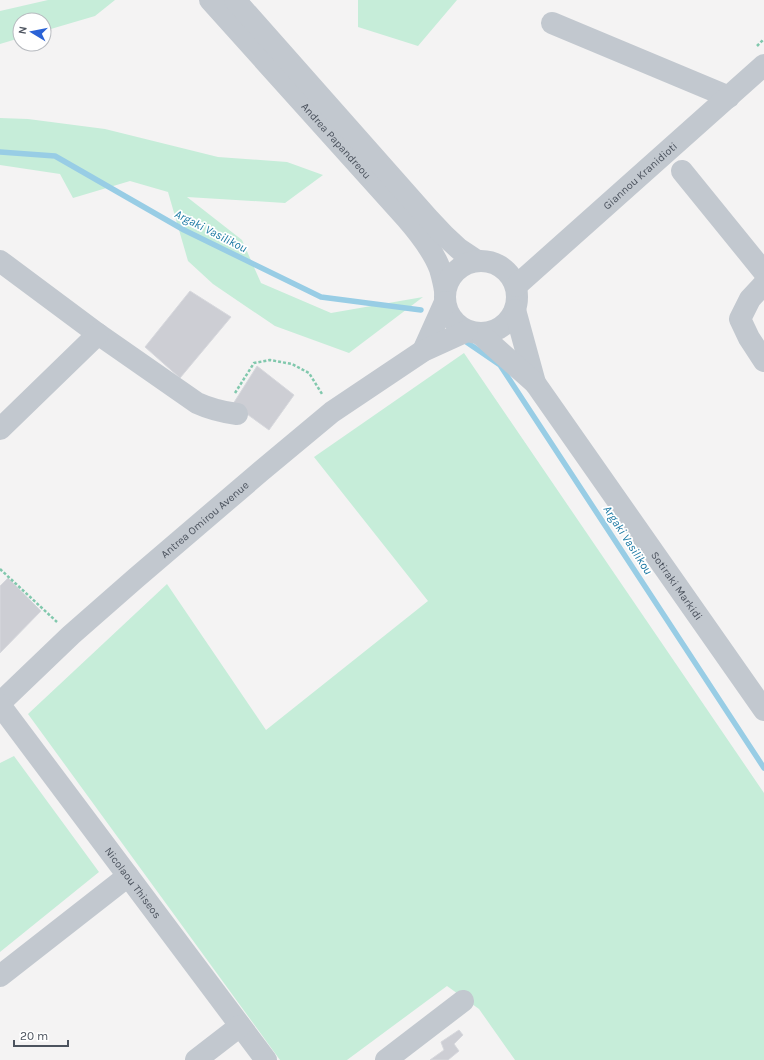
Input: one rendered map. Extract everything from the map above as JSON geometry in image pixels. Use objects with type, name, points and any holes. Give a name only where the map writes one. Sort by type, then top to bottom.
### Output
[{"type":"street","name":"Andrea Papandreou","points":[[235,0],[428,218],[459,249],[477,261]]},
{"type":"street","name":"Andrea Papandreou","points":[[214,1],[420,235],[433,254],[440,268],[445,296]]},
{"type":"street","points":[[552,23],[729,97]]},
{"type":"street","name":"Giannou Kranidioti","points":[[516,286],[764,65]]},
{"type":"street","points":[[682,172],[764,272]]},
{"type":"street","points":[[0,261],[98,334],[197,403],[209,408],[230,413]]},
{"type":"street","points":[[423,351],[445,296],[449,280],[457,270],[466,264],[477,261],[487,261],[496,264],[505,270],[512,277],[516,286],[517,302],[515,310],[509,320],[501,328],[491,332],[473,332],[456,323],[448,313],[445,296]]},
{"type":"street","points":[[764,284],[750,299],[740,319],[749,338],[764,361]]},
{"type":"street","name":"Sotiraki Markidi","points":[[515,310],[535,383]]},
{"type":"street","name":"Sotiraki Markidi","points":[[473,332],[535,383],[764,710]]},
{"type":"street","name":"Antrea Omirou Avenue","points":[[0,704],[72,635],[136,578],[332,412],[423,351],[473,332]]},
{"type":"street","points":[[0,429],[98,334]]},
{"type":"street","name":"Nicolaou Thiseos","points":[[0,704],[266,1060]]},
{"type":"street","points":[[0,976],[128,876]]},
{"type":"street","points":[[386,1060],[463,1001]]},
{"type":"street","points":[[196,1060],[240,1026]]},
{"type":"path","points":[[230,413],[254,363],[270,360],[292,364],[309,373],[332,412]]},
{"type":"path","points":[[0,569],[72,635]]},
{"type":"green space","points":[[48,0],[115,0],[95,16],[52,29],[52,12],[12,12],[12,40],[0,44],[0,11]]},
{"type":"green space","points":[[358,0],[457,0],[418,46],[358,27]]},
{"type":"green space","points":[[0,118],[28,119],[105,129],[218,157],[287,162],[323,175],[285,203],[187,197],[242,240],[261,283],[331,313],[423,297],[349,353],[275,326],[213,284],[188,261],[168,192],[130,181],[73,198],[60,174],[0,165]]},
{"type":"green space","points":[[464,353],[764,793],[764,1060],[515,1060],[479,1009],[447,986],[347,1060],[280,1060],[28,714],[167,584],[266,730],[428,601],[314,457]]},
{"type":"green space","points":[[14,756],[99,872],[0,952],[0,763]]},
{"type":"building","points":[[190,291],[231,317],[180,378],[145,347]]},
{"type":"building","points":[[257,366],[294,395],[269,430],[233,404]]},
{"type":"building","points":[[8,578],[41,611],[0,653],[0,586]]},
{"type":"building","points":[[459,1030],[463,1035],[454,1044],[459,1051],[448,1060],[430,1060],[444,1050],[441,1042]]},
{"type":"waterway","name":"Argaki Vasilikou","points":[[0,152],[55,156],[184,230],[321,297],[421,310]]},
{"type":"waterway","name":"Argaki Vasilikou","points":[[462,339],[500,365],[764,768]]}]
